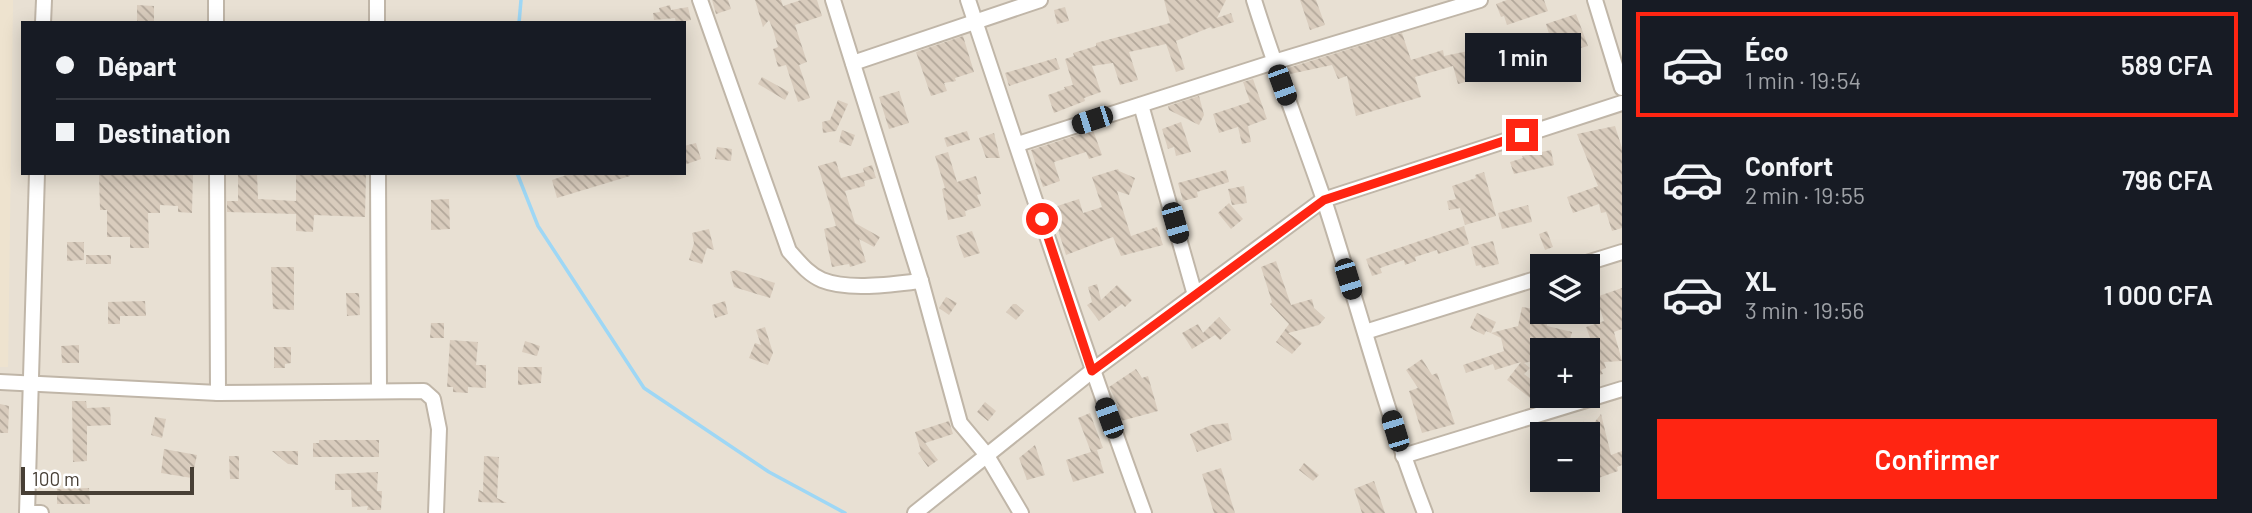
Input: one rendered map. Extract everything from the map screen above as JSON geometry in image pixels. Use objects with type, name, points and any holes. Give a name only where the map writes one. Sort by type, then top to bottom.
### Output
[{"type":"street","points":[[43,21],[44,0]]},
{"type":"street","points":[[216,0],[216,21]]},
{"type":"street","points":[[377,0],[377,21]]},
{"type":"street","points":[[700,0],[789,251],[804,268],[823,280],[872,285],[921,281]]},
{"type":"street","points":[[833,0],[921,281],[960,423],[986,454],[1021,513]]},
{"type":"street","points":[[968,0],[1092,371],[1144,513]]},
{"type":"street","points":[[853,63],[1040,0]]},
{"type":"street","points":[[1254,0],[1324,200],[1403,456],[1425,513]]},
{"type":"street","points":[[1018,144],[1274,62],[1480,0]]},
{"type":"street","points":[[1595,0],[1622,88]]},
{"type":"street","points":[[915,513],[1092,371],[1324,200],[1622,103]]},
{"type":"street","points":[[1141,104],[1195,295]]},
{"type":"street","points":[[37,175],[27,513],[41,513]]},
{"type":"street","points":[[217,175],[218,393]]},
{"type":"street","points":[[378,175],[379,390]]},
{"type":"street","points":[[1600,259],[1622,252]]},
{"type":"street","points":[[1365,332],[1530,281]]},
{"type":"street","points":[[0,383],[218,393],[424,391],[433,399],[439,429],[436,513]]},
{"type":"street","points":[[1403,456],[1622,389]]},
{"type":"shaded area","points":[[0,0],[1622,0],[1622,513],[0,513]]},
{"type":"shaded area","points":[[0,0],[13,0],[8,367],[0,367]]},
{"type":"building","points":[[712,0],[728,0],[731,9],[716,14]]},
{"type":"building","points":[[755,0],[781,0],[783,6],[801,0],[817,0],[822,16],[795,25],[807,62],[799,65],[810,98],[798,102],[786,65],[778,67],[773,49],[778,47],[773,30],[769,20],[763,27]]},
{"type":"building","points":[[1164,0],[1226,0],[1217,18],[1231,13],[1234,22],[1212,29],[1211,27],[1176,41],[1185,69],[1176,72],[1166,44],[1129,52],[1138,80],[1120,85],[1113,63],[1092,66],[1101,92],[1054,113],[1048,95],[1073,85],[1065,59],[1074,56],[1073,53],[1096,46],[1096,43],[1170,23]]},
{"type":"building","points":[[1300,0],[1316,0],[1325,25],[1310,30]]},
{"type":"building","points":[[1507,0],[1544,0],[1548,11],[1507,25],[1496,4]]},
{"type":"building","points":[[137,5],[154,6],[154,21],[137,21]]},
{"type":"building","points":[[670,5],[671,10],[688,7],[691,20],[654,20],[653,13],[660,12],[659,8]]},
{"type":"building","points":[[1065,7],[1069,21],[1057,24],[1054,10]]},
{"type":"building","points":[[1576,14],[1588,46],[1559,54],[1546,24]]},
{"type":"building","points":[[1402,33],[1411,60],[1443,50],[1444,56],[1473,50],[1471,45],[1513,33],[1518,50],[1482,60],[1487,76],[1458,84],[1453,66],[1415,77],[1421,97],[1356,116],[1347,76],[1338,79],[1332,65],[1290,74],[1288,68]]},
{"type":"building","points":[[963,36],[974,72],[955,78],[956,81],[944,83],[947,91],[931,96],[916,52]]},
{"type":"building","points":[[1056,58],[1060,69],[1009,86],[1005,73]]},
{"type":"building","points":[[762,77],[789,92],[785,100],[758,84]]},
{"type":"building","points":[[1253,79],[1267,119],[1248,126],[1251,142],[1242,144],[1238,127],[1219,133],[1213,114],[1250,102],[1243,82]]},
{"type":"building","points":[[899,91],[909,123],[889,129],[879,97]]},
{"type":"building","points":[[1199,96],[1204,115],[1199,125],[1169,110],[1168,106]]},
{"type":"building","points":[[838,100],[848,104],[836,131],[823,133],[822,122],[830,120]]},
{"type":"building","points":[[1181,122],[1191,152],[1176,156],[1174,147],[1168,149],[1162,129]]},
{"type":"building","points":[[1615,126],[1622,148],[1622,228],[1612,231],[1606,212],[1601,213],[1599,204],[1573,213],[1567,197],[1598,186],[1577,134]]},
{"type":"building","points":[[842,130],[855,135],[851,146],[839,142]]},
{"type":"building","points":[[1093,130],[1102,155],[1089,159],[1086,152],[1054,162],[1060,181],[1043,187],[1031,150]]},
{"type":"building","points":[[967,131],[970,140],[947,147],[944,138]]},
{"type":"building","points":[[994,133],[1000,158],[986,158],[979,138]]},
{"type":"building","points":[[696,143],[701,159],[686,164],[686,146]]},
{"type":"building","points":[[717,147],[732,149],[731,161],[715,159]]},
{"type":"building","points":[[1551,150],[1554,165],[1514,174],[1510,162],[1523,158],[1522,156]]},
{"type":"building","points":[[948,152],[957,182],[976,176],[981,194],[977,195],[981,206],[965,211],[966,216],[948,220],[942,189],[945,188],[935,156]]},
{"type":"building","points":[[836,161],[841,178],[864,172],[863,168],[872,165],[876,178],[864,181],[865,186],[845,191],[855,223],[880,237],[874,247],[859,239],[866,262],[850,267],[849,264],[832,267],[824,229],[836,226],[818,166]]},
{"type":"building","points":[[1118,169],[1135,178],[1129,195],[1117,191],[1131,236],[1157,227],[1163,245],[1121,256],[1113,237],[1066,255],[1051,208],[1079,199],[1083,213],[1102,207],[1092,177]]},
{"type":"building","points":[[1226,170],[1229,182],[1197,192],[1198,197],[1183,201],[1178,183]]},
{"type":"building","points":[[1484,172],[1496,216],[1465,225],[1460,208],[1449,210],[1447,201],[1456,199],[1452,186],[1476,178],[1475,175]]},
{"type":"building","points":[[99,175],[193,175],[192,213],[178,212],[178,206],[160,205],[160,213],[148,213],[149,248],[130,248],[130,237],[107,237],[107,210],[100,210]]},
{"type":"building","points":[[238,175],[257,175],[258,199],[296,201],[296,175],[366,175],[365,217],[314,215],[313,232],[296,231],[296,214],[227,212],[227,201],[238,201]]},
{"type":"building","points":[[566,175],[630,175],[557,198],[552,180]]},
{"type":"building","points":[[1244,186],[1247,203],[1232,205],[1228,189]]},
{"type":"building","points":[[449,199],[450,229],[431,230],[431,200]]},
{"type":"building","points":[[1229,203],[1243,219],[1231,229],[1218,213]]},
{"type":"building","points":[[1528,205],[1532,222],[1502,229],[1498,213]]},
{"type":"building","points":[[1464,226],[1469,244],[1438,254],[1437,250],[1415,257],[1416,261],[1405,265],[1404,260],[1380,268],[1382,273],[1372,276],[1366,259]]},
{"type":"building","points":[[709,229],[714,250],[707,248],[702,264],[689,260],[694,243],[692,233]]},
{"type":"building","points":[[972,231],[980,253],[964,258],[956,236]]},
{"type":"building","points":[[1547,231],[1553,247],[1545,250],[1539,234]]},
{"type":"building","points":[[1493,241],[1499,264],[1482,268],[1481,265],[1476,266],[1471,247]]},
{"type":"building","points":[[67,242],[84,242],[84,260],[67,261]]},
{"type":"building","points":[[86,255],[111,255],[111,264],[86,264]]},
{"type":"building","points":[[1276,261],[1291,305],[1312,299],[1314,308],[1325,318],[1319,325],[1288,333],[1302,343],[1292,354],[1276,342],[1289,324],[1270,304],[1272,302],[1261,267]]},
{"type":"building","points":[[271,267],[294,267],[294,310],[273,309]]},
{"type":"building","points":[[736,270],[775,283],[770,298],[734,287],[730,272]]},
{"type":"building","points":[[1097,284],[1101,300],[1117,285],[1132,300],[1125,307],[1122,304],[1099,321],[1087,305],[1092,302],[1088,287]]},
{"type":"building","points":[[1622,288],[1622,329],[1614,332],[1622,361],[1604,362],[1606,368],[1601,370],[1603,374],[1600,375],[1600,338],[1590,338],[1586,327],[1604,321],[1600,296]]},
{"type":"building","points":[[346,293],[359,293],[360,315],[347,316]]},
{"type":"building","points":[[946,297],[957,303],[949,315],[939,308]]},
{"type":"building","points":[[145,301],[146,316],[120,316],[120,324],[108,324],[108,302]]},
{"type":"building","points":[[725,301],[728,314],[715,318],[712,305]]},
{"type":"building","points":[[1013,304],[1024,311],[1016,320],[1006,312]]},
{"type":"building","points":[[1522,307],[1530,308],[1530,324],[1547,324],[1572,332],[1570,338],[1530,338],[1530,362],[1524,363],[1530,368],[1524,374],[1530,378],[1530,398],[1507,380],[1521,362],[1495,370],[1493,364],[1466,373],[1463,365],[1504,351],[1501,338],[1491,333],[1518,326]]},
{"type":"building","points":[[1477,313],[1496,322],[1491,333],[1486,331],[1484,335],[1470,328]]},
{"type":"building","points":[[1219,317],[1231,330],[1220,340],[1215,335],[1192,349],[1182,333],[1198,324],[1203,333]]},
{"type":"building","points":[[431,323],[444,323],[444,338],[430,338]]},
{"type":"building","points":[[765,327],[773,353],[768,365],[749,358],[755,343],[761,345],[756,330]]},
{"type":"building","points":[[450,340],[478,342],[476,365],[486,365],[486,388],[468,387],[468,393],[453,392],[453,387],[447,387]]},
{"type":"building","points":[[525,341],[540,346],[537,356],[522,352]]},
{"type":"building","points":[[79,345],[79,363],[62,363],[61,346]]},
{"type":"building","points":[[274,347],[291,347],[291,363],[285,364],[285,368],[274,368]]},
{"type":"building","points":[[1422,359],[1432,375],[1437,373],[1455,424],[1422,433],[1409,391],[1418,388],[1406,370]]},
{"type":"building","points":[[518,367],[542,367],[541,383],[518,385]]},
{"type":"building","points":[[1136,369],[1142,378],[1148,376],[1158,411],[1121,421],[1116,407],[1119,406],[1109,387]]},
{"type":"building","points":[[72,401],[86,401],[87,408],[110,407],[111,425],[87,426],[87,461],[73,462]]},
{"type":"building","points":[[985,402],[996,411],[988,421],[977,412]]},
{"type":"building","points":[[0,404],[9,406],[8,433],[0,433]]},
{"type":"building","points":[[1090,413],[1103,448],[1091,452],[1078,418]]},
{"type":"building","points":[[1601,414],[1611,455],[1622,451],[1622,465],[1617,467],[1618,471],[1600,477],[1600,422],[1595,422]]},
{"type":"building","points":[[155,417],[166,419],[162,438],[151,435]]},
{"type":"building","points":[[949,421],[953,434],[925,443],[938,460],[928,467],[918,453],[921,451],[915,432]]},
{"type":"building","points":[[1228,423],[1232,440],[1197,452],[1190,434],[1211,425]]},
{"type":"building","points":[[319,440],[379,440],[379,457],[313,457],[313,443],[319,443]]},
{"type":"building","points":[[1035,445],[1045,475],[1027,480],[1019,458]]},
{"type":"building","points":[[164,449],[197,455],[192,478],[161,473]]},
{"type":"building","points":[[1097,450],[1104,473],[1073,482],[1066,460]]},
{"type":"building","points":[[272,451],[298,451],[298,465],[288,464]]},
{"type":"building","points":[[229,456],[239,456],[239,479],[230,479]]},
{"type":"building","points":[[484,456],[499,457],[497,498],[507,503],[478,502],[479,490],[483,492]]},
{"type":"building","points":[[1304,463],[1319,475],[1313,481],[1299,470]]},
{"type":"building","points":[[1221,468],[1235,513],[1214,513],[1202,474]]},
{"type":"building","points":[[378,472],[377,491],[382,491],[381,510],[367,510],[368,506],[352,507],[351,490],[335,490],[335,474]]},
{"type":"building","points":[[1374,481],[1385,513],[1362,513],[1354,489]]},
{"type":"building","points":[[89,488],[90,504],[57,504],[57,489]]},
{"type":"waterway","points":[[519,21],[521,0]]},
{"type":"waterway","points":[[518,175],[538,226],[644,388],[769,472],[845,513]]},
{"type":"route","points":[[1042,219],[1092,371],[1324,200],[1522,135]]}]
